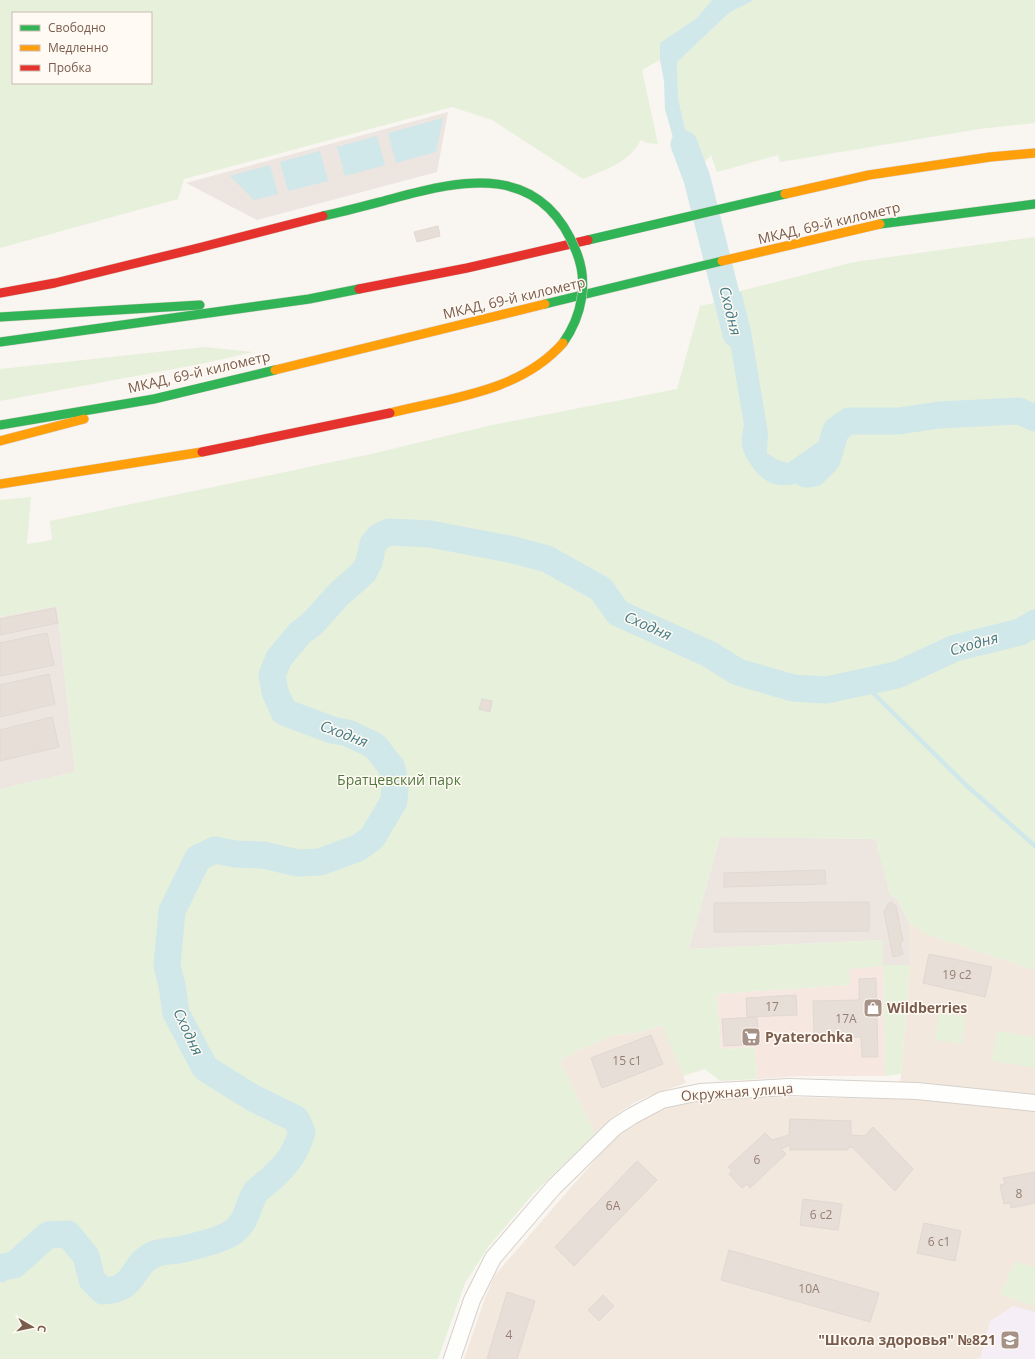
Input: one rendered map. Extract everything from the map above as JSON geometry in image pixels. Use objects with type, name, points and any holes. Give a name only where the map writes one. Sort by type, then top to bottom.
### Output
[{"type":"main road","points":[[0,342],[309,299],[467,268],[869,175],[990,157],[1035,153]]},
{"type":"main road","points":[[0,293],[55,283],[450,185],[472,182],[498,183],[518,188],[532,195],[556,214],[573,240],[578,254],[583,285],[578,315],[564,343],[543,364],[517,380],[387,415],[296,435],[202,452],[0,484]]},
{"type":"main road","name":"МКАД, 69-й километр","points":[[0,425],[154,399],[877,224],[1035,204]]},
{"type":"main road","points":[[0,316],[309,299]]},
{"type":"main road","points":[[0,441],[154,399]]},
{"type":"street","name":"Окружная улица","points":[[452,1359],[472,1300],[493,1258],[554,1187],[610,1132],[632,1116],[662,1100],[700,1092],[789,1087],[917,1092],[1035,1103]]},
{"type":"shaded area","points":[[448,112],[437,172],[257,220],[186,183]]},
{"type":"shaded area","points":[[57,606],[75,772],[0,789],[0,617]]},
{"type":"shaded area","points":[[720,837],[876,839],[890,895],[897,899],[909,923],[910,965],[883,965],[883,940],[689,949]]},
{"type":"shaded area","points":[[909,923],[928,935],[1035,970],[1035,1359],[464,1359],[485,1298],[495,1275],[607,1146],[618,1135],[637,1122],[669,1107],[690,1101],[711,1099],[784,1097],[899,1099],[910,965]]},
{"type":"shaded area","points":[[883,965],[885,1076],[801,1076],[757,1079],[755,1047],[721,1049],[717,994],[850,985],[848,969]]},
{"type":"shaded area","points":[[663,1025],[686,1083],[648,1096],[632,1104],[612,1118],[595,1134],[560,1061],[577,1051],[614,1035],[638,1033]]},
{"type":"shaded area","name":"\"Школа здоровья\" №821","points":[[1013,1306],[1035,1312],[1035,1359],[980,1359],[990,1321]]},
{"type":"green space","points":[[0,0],[712,0],[697,18],[660,43],[660,60],[642,70],[658,144],[647,143],[641,140],[630,155],[616,165],[583,179],[492,120],[452,107],[184,179],[178,199],[0,248]]},
{"type":"green space","points":[[754,0],[1035,0],[1035,123],[979,129],[780,162],[778,155],[717,172],[711,155],[704,163],[703,177],[688,142],[678,98],[677,62],[729,13]]},
{"type":"green space","name":"Братцевский парк","points":[[1035,237],[1035,970],[928,935],[909,923],[897,899],[890,895],[875,839],[720,837],[689,949],[883,940],[883,965],[910,965],[901,1074],[885,1076],[883,966],[849,969],[850,985],[717,994],[721,1049],[755,1047],[757,1079],[720,1081],[705,1069],[683,1076],[662,1025],[638,1033],[614,1035],[577,1051],[560,1061],[595,1134],[533,1194],[489,1246],[465,1283],[438,1359],[0,1359],[0,789],[75,772],[57,606],[0,617],[0,500],[31,497],[27,544],[52,540],[50,521],[371,454],[492,425],[677,389],[700,306],[723,301],[741,291],[854,262]]},
{"type":"green space","points":[[204,347],[253,352],[201,364],[0,401],[0,369]]},
{"type":"green space","points":[[939,1013],[965,1017],[962,1044],[935,1040]]},
{"type":"green space","points":[[997,1031],[1035,1037],[1035,1068],[992,1061]]},
{"type":"green space","points":[[1015,1261],[1035,1267],[1035,1306],[1000,1295]]},
{"type":"water","points":[[712,0],[754,0],[729,13],[677,62],[678,98],[688,142],[703,177],[689,181],[674,141],[665,109],[664,81],[660,60],[660,43],[697,18]]},
{"type":"water","points":[[443,118],[436,152],[396,163],[388,133]]},
{"type":"water","points":[[377,136],[385,165],[345,176],[337,147]]},
{"type":"water","points":[[320,151],[328,181],[288,191],[280,162]]},
{"type":"water","points":[[270,165],[278,194],[254,200],[230,176]]},
{"type":"water","points":[[741,291],[751,331],[768,433],[767,453],[778,460],[788,463],[822,439],[835,456],[816,474],[794,484],[782,485],[771,483],[761,476],[751,465],[743,450],[742,437],[744,425],[723,301]]},
{"type":"building","points":[[438,226],[440,236],[417,242],[414,232]]},
{"type":"building","points":[[55,608],[58,623],[0,635],[0,619]]},
{"type":"building","points":[[47,633],[54,665],[0,676],[0,643]]},
{"type":"building","points":[[49,674],[55,704],[0,717],[0,685]]},
{"type":"building","points":[[482,699],[492,701],[490,712],[479,709]]},
{"type":"building","points":[[52,717],[59,747],[0,761],[0,730]]},
{"type":"building","points":[[825,870],[826,884],[724,887],[724,873]]},
{"type":"building","points":[[869,902],[869,931],[714,932],[714,903]]},
{"type":"building","points":[[891,902],[896,906],[903,941],[900,943],[903,954],[893,957],[884,912],[888,904]]},
{"type":"building","points":[[929,954],[992,967],[985,997],[923,983]]},
{"type":"building","points":[[876,978],[878,1057],[862,1057],[861,1037],[814,1039],[813,1001],[859,1000],[859,979]]},
{"type":"building","points":[[796,995],[797,1015],[747,1017],[746,998]]},
{"type":"building","points":[[757,1017],[759,1044],[724,1046],[722,1019]]},
{"type":"building","points":[[651,1035],[663,1064],[602,1088],[591,1058]]},
{"type":"building","points":[[790,1119],[851,1121],[851,1135],[865,1136],[873,1127],[913,1169],[895,1191],[853,1148],[848,1147],[848,1150],[790,1150],[790,1145],[781,1149],[786,1154],[750,1188],[747,1184],[742,1188],[729,1174],[732,1171],[728,1167],[765,1133],[772,1140],[789,1135]]},
{"type":"building","points":[[637,1161],[657,1180],[574,1266],[555,1247]]},
{"type":"building","points":[[1035,1172],[1035,1203],[1011,1208],[1010,1203],[1004,1204],[1000,1185],[1005,1184],[1003,1178]]},
{"type":"building","points":[[803,1199],[842,1204],[838,1230],[800,1225]]},
{"type":"building","points":[[924,1223],[961,1231],[955,1261],[917,1253]]},
{"type":"building","points":[[729,1250],[879,1293],[870,1322],[721,1280]]},
{"type":"building","points":[[507,1292],[535,1301],[517,1359],[487,1359]]},
{"type":"building","points":[[603,1295],[614,1306],[599,1321],[588,1310]]},
{"type":"waterway","name":"Сходня","points":[[684,144],[697,179],[736,334]]},
{"type":"waterway","name":"Сходня","points":[[806,474],[814,473],[827,460],[836,430],[849,421],[899,421],[939,415],[1019,411],[1035,418]]},
{"type":"waterway","name":"Сходня","points":[[0,1269],[14,1265],[48,1235],[68,1234],[86,1256],[92,1280],[103,1291],[114,1290],[128,1281],[141,1264],[147,1258],[155,1254],[204,1244],[224,1237],[234,1231],[243,1222],[255,1193],[282,1168],[294,1152],[302,1132],[296,1119],[253,1098],[205,1068],[176,1013],[172,985],[167,966],[172,911],[198,858],[215,850],[235,854],[263,855],[298,863],[320,862],[358,848],[372,838],[394,801],[395,786],[392,768],[375,746],[348,733],[332,730],[284,712],[275,692],[272,675],[279,658],[300,633],[312,624],[339,594],[364,572],[369,562],[373,544],[380,536],[389,532],[430,534],[514,550],[547,559],[601,589],[618,613],[709,654],[738,672],[793,688],[826,690],[897,675],[955,648],[1020,632],[1035,623]]},
{"type":"waterway","points":[[863,683],[966,785],[1035,846]]},
{"type":"traffic: fast","points":[[323,216],[446,186],[472,183],[498,184],[521,190],[543,203],[561,222],[576,251],[580,263],[583,287],[582,298],[575,322],[563,343]]},
{"type":"traffic: fast","points":[[588,240],[785,194]]},
{"type":"traffic: fast","points":[[880,224],[1035,204]]},
{"type":"traffic: fast","points":[[545,304],[722,261]]},
{"type":"traffic: fast","points":[[0,342],[309,299],[359,289]]},
{"type":"traffic: fast","points":[[0,317],[200,305]]},
{"type":"traffic: fast","points":[[0,425],[154,399],[275,370]]},
{"type":"traffic: slow","points":[[785,194],[869,175],[990,157],[1035,153]]},
{"type":"traffic: slow","points":[[722,261],[880,224]]},
{"type":"traffic: slow","points":[[275,370],[545,304]]},
{"type":"traffic: slow","points":[[390,413],[460,397],[505,383],[546,359],[563,343]]},
{"type":"traffic: slow","points":[[0,441],[84,419]]},
{"type":"traffic: slow","points":[[0,484],[202,452]]},
{"type":"traffic: jam","points":[[198,248],[323,216]]},
{"type":"traffic: jam","points":[[359,289],[467,268],[588,240]]},
{"type":"traffic: jam","points":[[0,293],[55,283],[198,248]]},
{"type":"traffic: jam","points":[[202,452],[390,413]]},
{"type":"place","name":"Wildberries","points":[[873,1008]]},
{"type":"place","name":"Pyaterochka","points":[[751,1037]]},
{"type":"place","name":"\"Школа здоровья\" №821","points":[[1010,1340]]}]
